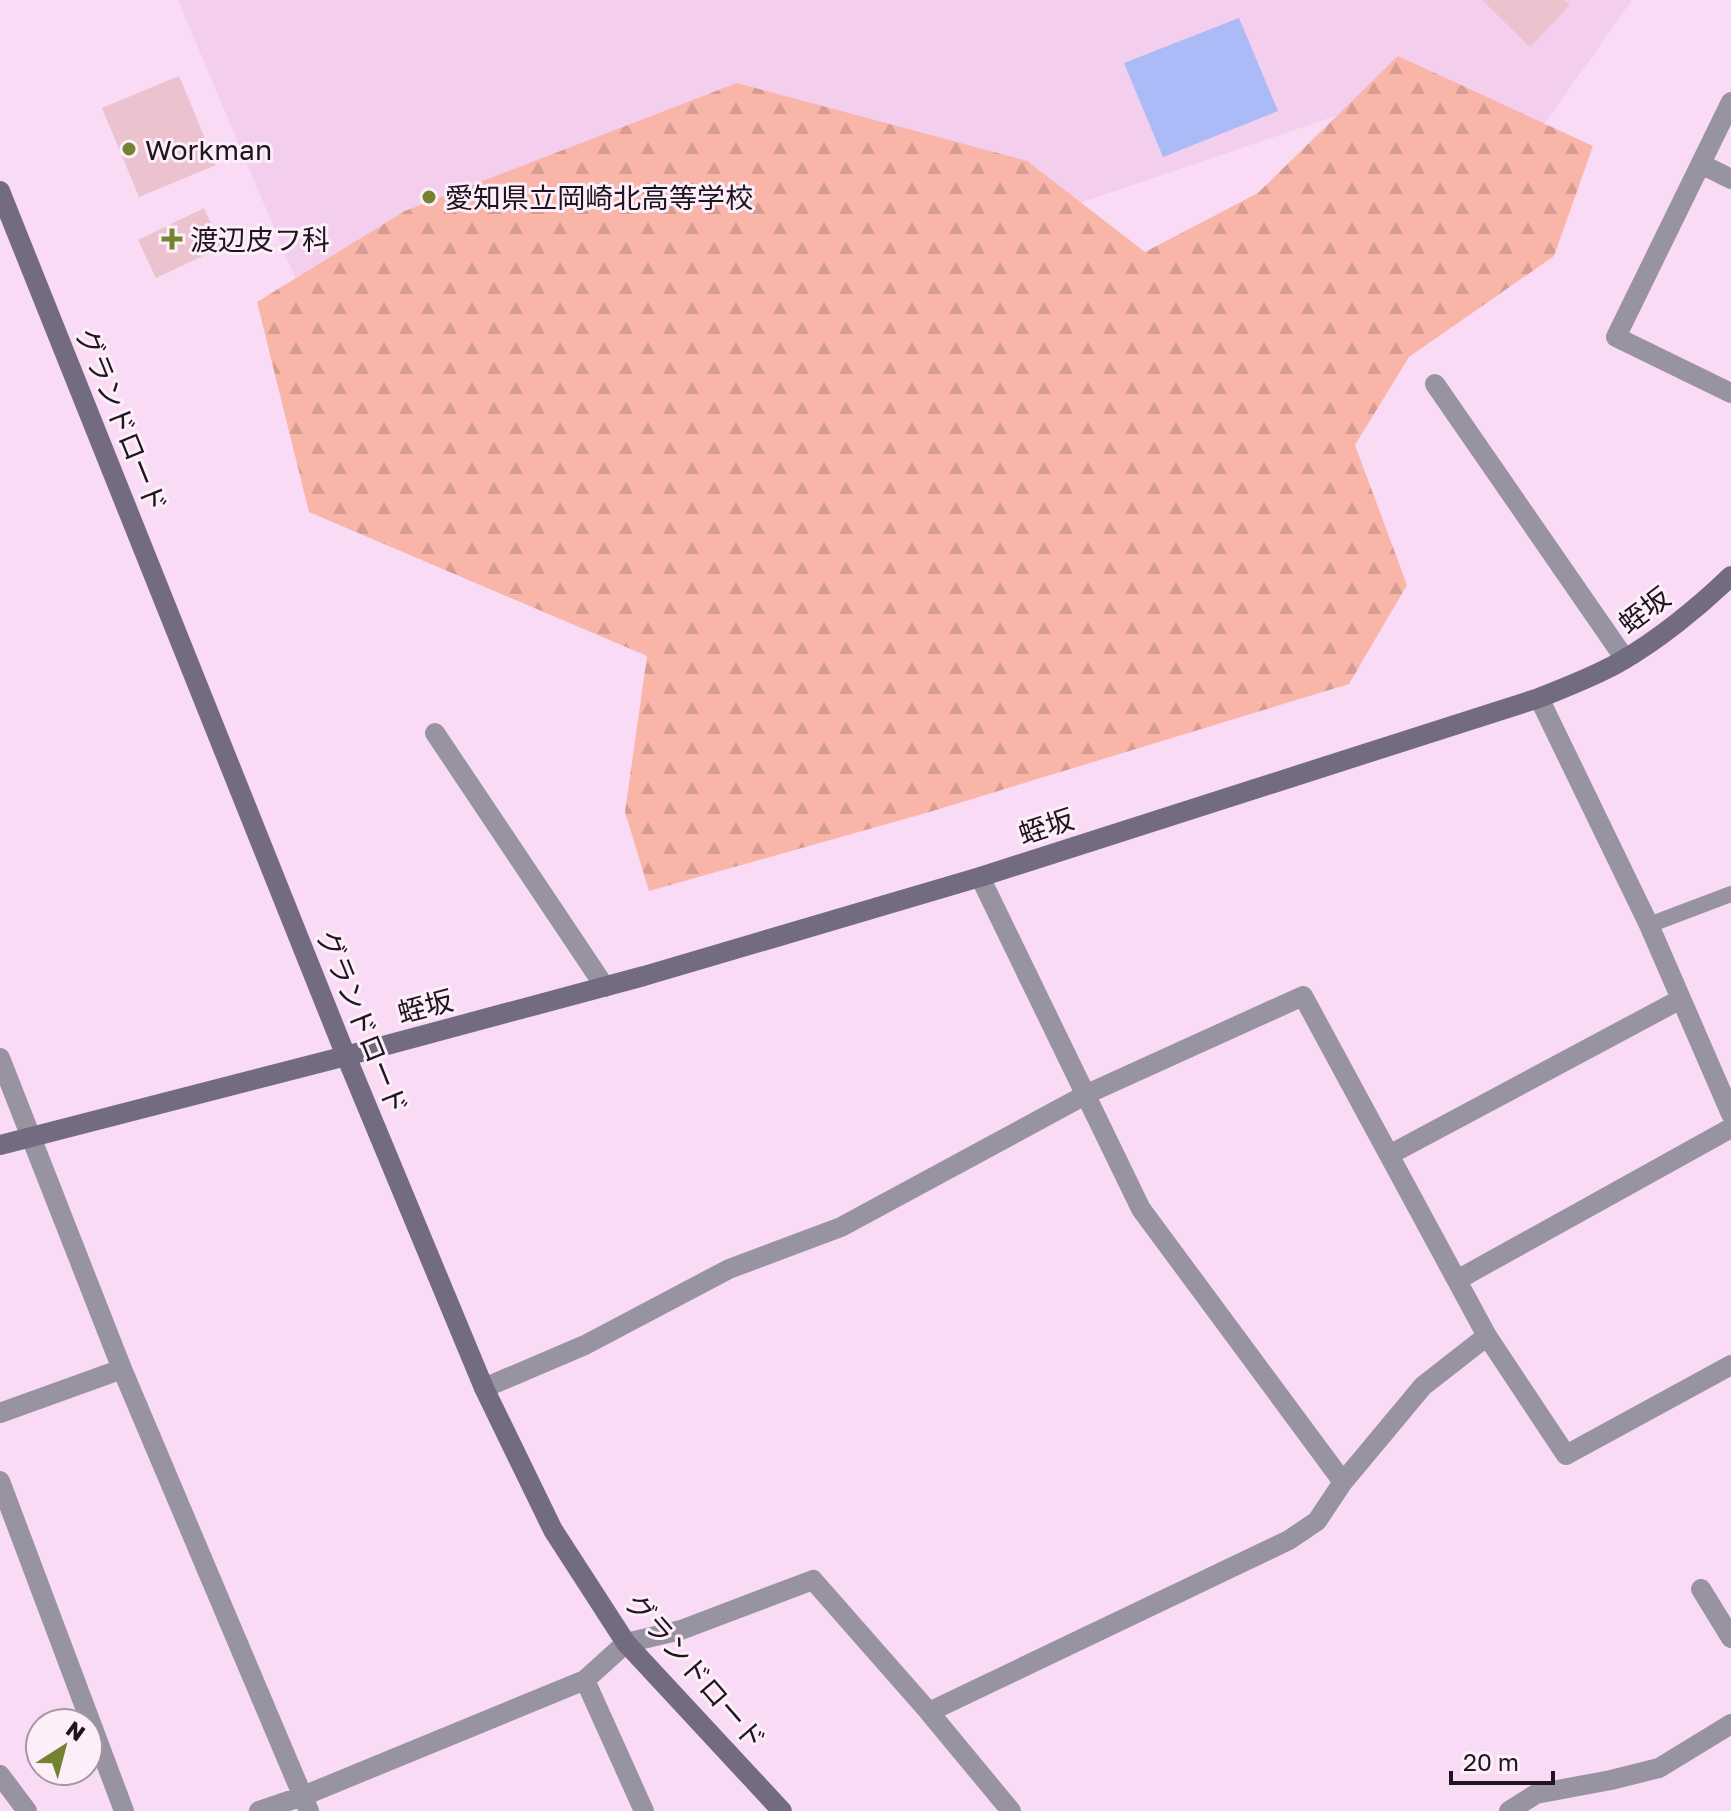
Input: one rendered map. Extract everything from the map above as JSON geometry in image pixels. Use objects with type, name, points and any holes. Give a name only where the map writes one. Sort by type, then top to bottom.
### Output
[{"type":"street","points":[[1731,102],[1616,337],[1731,393]]},
{"type":"street","points":[[1701,164],[1731,179]]},
{"type":"street","name":"グランドロード","points":[[0,191],[346,1056],[484,1388],[553,1530],[626,1643],[782,1811]]},
{"type":"street","points":[[1435,384],[1625,659]]},
{"type":"street","name":"蛭坂","points":[[0,1145],[605,987],[980,877],[1539,698],[1625,659],[1665,632],[1731,576]]},
{"type":"street","points":[[1539,698],[1649,925],[1731,1114]]},
{"type":"street","points":[[435,733],[605,987]]},
{"type":"street","points":[[980,877],[1141,1209],[1343,1482]]},
{"type":"street","points":[[484,1388],[585,1345],[729,1269],[841,1227],[1087,1094],[1303,996],[1487,1336],[1566,1455],[1731,1365]]},
{"type":"street","points":[[1389,1155],[1681,999]]},
{"type":"street","points":[[0,1058],[122,1369],[306,1803]]},
{"type":"street","points":[[1457,1280],[1731,1128]]},
{"type":"street","points":[[929,1712],[1289,1540],[1317,1521],[1343,1482],[1423,1386],[1487,1336]]},
{"type":"street","points":[[0,1413],[122,1369]]},
{"type":"street","points":[[0,1481],[124,1811]]},
{"type":"street","points":[[259,1811],[306,1803],[585,1680],[626,1643],[681,1630],[813,1580],[1011,1811]]},
{"type":"street","points":[[1701,1589],[1731,1638]]},
{"type":"street","points":[[585,1680],[644,1811]]},
{"type":"street","points":[[1509,1811],[1659,1768],[1731,1724]]},
{"type":"street","points":[[0,1775],[27,1811]]},
{"type":"lane","points":[[1649,925],[1731,894]]},
{"type":"shaded area","name":"愛知県立岡崎北高等学校","points":[[178,0],[1632,0],[1521,157],[1394,96],[980,237],[315,325]]},
{"type":"green space","points":[[1398,56],[1593,146],[1554,256],[1409,357],[1355,445],[1407,585],[1349,684],[926,813],[649,891],[625,812],[647,656],[309,512],[257,302],[405,211],[737,83],[1027,161],[1145,252],[1258,193]]},
{"type":"water","points":[[1239,18],[1278,111],[1163,157],[1124,63]]},
{"type":"building","points":[[1482,0],[1564,0],[1570,5],[1530,47]]},
{"type":"building","points":[[179,76],[216,165],[139,197],[102,108]]},
{"type":"building","points":[[204,208],[222,247],[156,278],[138,240]]},
{"type":"place","name":"Workman","points":[[129,149]]},
{"type":"place","name":"愛知県立岡崎北高等学校","points":[[429,197]]},
{"type":"place","name":"渡辺皮フ科","points":[[172,239]]}]
